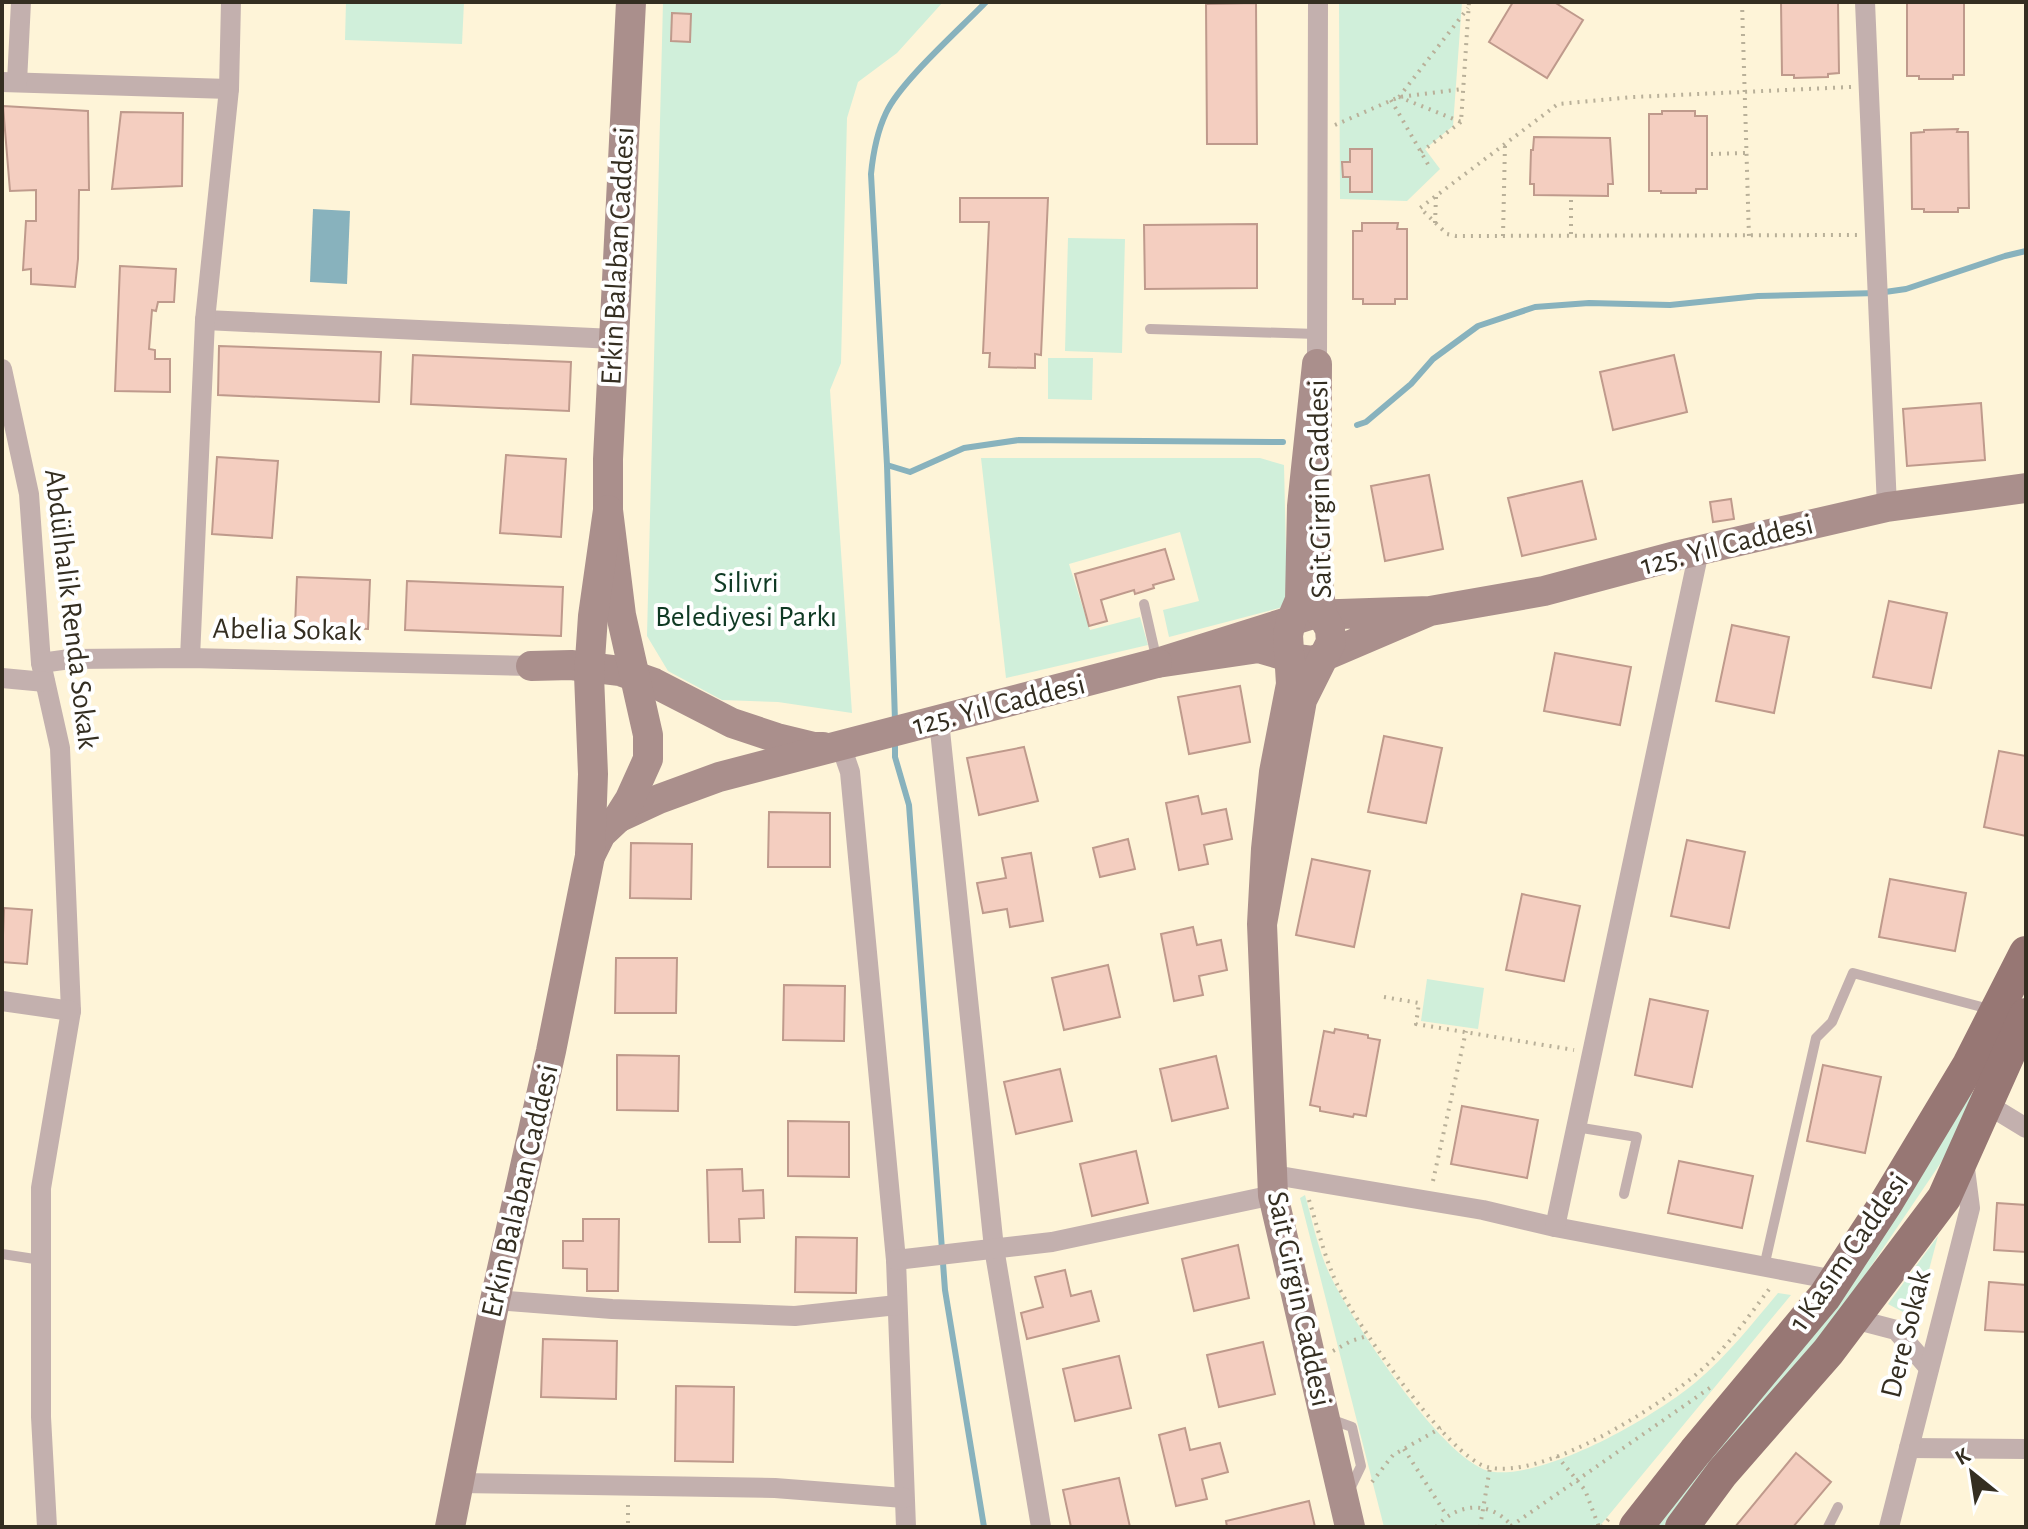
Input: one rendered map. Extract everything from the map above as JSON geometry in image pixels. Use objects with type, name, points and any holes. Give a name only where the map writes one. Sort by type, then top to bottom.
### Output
[{"type":"main road","name":"1 Kasım Caddesi","points":[[1682,1527],[1722,1473],[1854,1319],[1944,1198],[1963,1155],[1983,1082],[2010,1013],[2026,953]]},
{"type":"main road","name":"1 Kasım Caddesi","points":[[1621,1519],[1695,1452],[1825,1296],[1886,1203],[1983,1082]]},
{"type":"street","points":[[21,2],[10,82],[229,89]]},
{"type":"street","points":[[190,658],[205,320],[229,89],[231,2]]},
{"type":"street","name":"Erkin Balaban Caddesi","points":[[450,1527],[590,856],[592,745],[589,666],[608,510],[631,2]]},
{"type":"street","points":[[1317,364],[1318,2]]},
{"type":"street","points":[[1865,2],[1887,507]]},
{"type":"street","points":[[205,320],[614,339]]},
{"type":"street","name":"Sait Girgin Caddesi","points":[[1262,924],[1302,700],[1331,642],[1330,629],[1322,615],[1316,566],[1317,364]]},
{"type":"street","name":"Sait Girgin Caddesi","points":[[1317,364],[1302,506],[1300,600],[1291,621],[1288,657],[1291,684],[1274,772],[1262,924],[1274,1185],[1323,1416],[1353,1507]]},
{"type":"street","name":"Abdülhalik Renda Sokak","points":[[2,369],[29,494],[43,672],[60,748],[71,1011],[41,1188],[41,1417],[47,1527]]},
{"type":"street","name":"125. Yıl Caddesi","points":[[719,777],[1157,663],[1310,615],[1430,611],[1544,591],[1887,507],[2026,488]]},
{"type":"street","name":"Erkin Balaban Caddesi","points":[[590,856],[601,834],[618,818],[648,759],[644,669],[621,615],[608,510]]},
{"type":"street","points":[[1555,1227],[1699,551]]},
{"type":"street","name":"125. Yıl Caddesi","points":[[1157,663],[1259,648],[1313,661],[1430,611]]},
{"type":"street","name":"Abelia Sokak","points":[[2,678],[43,672],[70,659],[190,658],[531,666]]},
{"type":"street","points":[[531,666],[589,666],[644,680],[732,723],[814,747],[841,746],[850,772],[896,1260],[906,1527]]},
{"type":"street","points":[[531,666],[574,676],[584,682],[590,699]]},
{"type":"street","points":[[939,721],[994,1248],[1041,1527]]},
{"type":"street","points":[[592,745],[605,770],[636,786],[719,777]]},
{"type":"street","points":[[618,818],[719,777]]},
{"type":"street","points":[[2,1001],[71,1011]]},
{"type":"street","points":[[1983,1082],[2026,1128]]},
{"type":"street","name":"Dere Sokak","points":[[1889,1527],[1970,1208],[1963,1155]]},
{"type":"street","points":[[896,1260],[1052,1242],[1274,1185],[1429,1201],[1483,1210],[1764,1281],[1835,1280]]},
{"type":"street","points":[[495,1300],[612,1309],[795,1316],[897,1305]]},
{"type":"street","points":[[1854,1319],[1896,1330],[1929,1368]]},
{"type":"street","points":[[1909,1448],[2026,1449]]},
{"type":"street","points":[[459,1483],[775,1488],[904,1498]]},
{"type":"lane","points":[[1150,329],[1317,334]]},
{"type":"lane","points":[[1144,604],[1157,663]]},
{"type":"lane","points":[[1764,1281],[1816,1038],[1832,1022],[1853,973],[2010,1013]]},
{"type":"lane","points":[[1576,1127],[1637,1137],[1624,1194]]},
{"type":"lane","points":[[2,1254],[41,1260]]},
{"type":"lane","points":[[1828,1527],[1838,1507]]},
{"type":"path","points":[[1742,2],[1749,237]]},
{"type":"path","points":[[1421,152],[1461,122],[1469,5]]},
{"type":"path","points":[[1399,97],[1469,5]]},
{"type":"path","points":[[1869,87],[1570,101],[1551,108],[1420,208],[1447,234],[1876,235]]},
{"type":"path","points":[[1318,132],[1399,97],[1463,89]]},
{"type":"path","points":[[1399,97],[1461,122]]},
{"type":"path","points":[[1391,100],[1429,166]]},
{"type":"path","points":[[1503,236],[1505,144]]},
{"type":"path","points":[[1711,154],[1747,153]]},
{"type":"path","points":[[1435,223],[1436,196]]},
{"type":"path","points":[[1571,200],[1571,236]]},
{"type":"path","points":[[1384,997],[1419,1003],[1416,1024],[1592,1053]]},
{"type":"path","points":[[1429,1201],[1466,1031]]},
{"type":"path","points":[[1307,1190],[1333,1277],[1367,1336],[1396,1376],[1465,1454],[1490,1468],[1526,1465],[1557,1456],[1613,1431],[1669,1396],[1701,1370],[1729,1341],[1764,1281],[1781,1289]]},
{"type":"path","points":[[1334,1364],[1329,1352],[1367,1336]]},
{"type":"path","points":[[1436,1527],[1447,1516],[1462,1509],[1483,1508],[1499,1514],[1512,1526],[1720,1384],[1711,1397]]},
{"type":"path","points":[[1353,1507],[1393,1455],[1441,1428]]},
{"type":"path","points":[[1404,1449],[1447,1516]]},
{"type":"path","points":[[1557,1456],[1578,1480],[1603,1527],[1621,1519]]},
{"type":"path","points":[[1480,1527],[1490,1468]]},
{"type":"green space","points":[[346,2],[464,2],[462,44],[345,40]]},
{"type":"green space","name":"Silivri Belediyesi Parkı","points":[[663,2],[943,2],[897,53],[858,82],[847,118],[841,363],[830,390],[852,713],[778,702],[722,700],[668,671],[647,636]]},
{"type":"green space","points":[[1339,2],[1462,2],[1453,126],[1425,149],[1440,169],[1407,201],[1340,199]]},
{"type":"green space","points":[[1068,238],[1125,239],[1122,353],[1065,351]]},
{"type":"green space","points":[[1048,358],[1093,358],[1092,400],[1048,399]]},
{"type":"green space","points":[[981,458],[1260,458],[1284,465],[1287,597],[1283,607],[1169,637],[1163,610],[1199,601],[1180,532],[1069,564],[1090,630],[1140,617],[1148,645],[1006,678]]},
{"type":"green space","points":[[1427,979],[1484,988],[1478,1029],[1421,1021]]},
{"type":"green space","points":[[1976,1090],[1944,1158],[1830,1327],[1663,1527],[1653,1527],[1966,1098]]},
{"type":"green space","points":[[1305,1195],[1328,1271],[1381,1359],[1428,1421],[1452,1446],[1474,1464],[1494,1472],[1517,1471],[1571,1455],[1655,1412],[1707,1372],[1778,1293],[1791,1295],[1599,1527],[1384,1527],[1300,1198]]},
{"type":"green space","points":[[1938,1236],[1916,1319],[1888,1304]]},
{"type":"water","points":[[313,209],[350,211],[347,284],[310,282]]},
{"type":"building","points":[[1513,2],[1554,2],[1583,20],[1547,78],[1489,42]]},
{"type":"building","points":[[1781,2],[1838,2],[1839,73],[1828,74],[1828,77],[1794,78],[1794,75],[1782,75]]},
{"type":"building","points":[[1907,2],[1964,2],[1964,75],[1953,75],[1953,79],[1907,76]]},
{"type":"building","points":[[1256,3],[1257,144],[1207,144],[1206,4]]},
{"type":"building","points":[[672,13],[691,14],[690,42],[671,41]]},
{"type":"building","points":[[3,106],[88,111],[89,190],[79,190],[75,287],[31,284],[31,269],[23,270],[26,221],[36,221],[36,190],[10,191]]},
{"type":"building","points":[[1662,111],[1695,111],[1695,116],[1707,116],[1707,189],[1696,189],[1696,193],[1649,191],[1649,114],[1662,114]]},
{"type":"building","points":[[121,112],[183,113],[182,186],[112,189]]},
{"type":"building","points":[[1958,129],[1957,132],[1968,132],[1969,208],[1958,208],[1958,212],[1912,209],[1911,133]]},
{"type":"building","points":[[1534,137],[1610,138],[1613,184],[1608,184],[1608,196],[1534,195],[1534,184],[1530,184]]},
{"type":"building","points":[[1350,149],[1372,149],[1372,192],[1350,192],[1350,177],[1343,177],[1342,162],[1350,162]]},
{"type":"building","points":[[960,198],[1048,198],[1041,355],[1035,354],[1035,368],[989,367],[990,353],[983,353],[989,222],[960,222]]},
{"type":"building","points":[[1362,223],[1398,223],[1397,229],[1407,229],[1407,299],[1395,299],[1395,304],[1363,304],[1363,299],[1353,299],[1353,231],[1362,231]]},
{"type":"building","points":[[1257,224],[1257,288],[1145,289],[1144,225]]},
{"type":"building","points":[[120,266],[176,269],[174,302],[158,302],[156,311],[152,310],[149,349],[155,350],[155,359],[170,359],[170,392],[115,391]]},
{"type":"building","points":[[219,346],[381,352],[379,402],[218,395]]},
{"type":"building","points":[[413,355],[571,362],[569,411],[411,404]]},
{"type":"building","points":[[1674,355],[1687,412],[1613,430],[1600,372]]},
{"type":"building","points":[[1981,403],[1985,460],[1907,466],[1903,409]]},
{"type":"building","points":[[506,455],[566,459],[561,537],[500,533]]},
{"type":"building","points":[[217,457],[278,461],[272,538],[212,534]]},
{"type":"building","points":[[1429,475],[1443,549],[1385,561],[1371,486]]},
{"type":"building","points":[[1582,481],[1596,539],[1522,556],[1508,498]]},
{"type":"building","points":[[1731,499],[1734,519],[1713,522],[1710,502]]},
{"type":"building","points":[[1165,549],[1174,579],[1135,594],[1134,590],[1101,600],[1107,621],[1089,626],[1075,574]]},
{"type":"building","points":[[297,577],[370,580],[368,629],[295,626]]},
{"type":"building","points":[[407,581],[563,587],[561,636],[405,630]]},
{"type":"building","points":[[1889,601],[1947,613],[1931,688],[1873,677]]},
{"type":"building","points":[[1732,625],[1789,637],[1774,713],[1716,701]]},
{"type":"building","points":[[1555,653],[1631,667],[1620,725],[1544,711]]},
{"type":"building","points":[[1240,686],[1250,742],[1189,754],[1178,697]]},
{"type":"building","points":[[1384,736],[1442,748],[1426,823],[1368,812]]},
{"type":"building","points":[[1024,747],[1038,801],[979,815],[967,758]]},
{"type":"building","points":[[1999,751],[2026,756],[2026,836],[1984,827]]},
{"type":"building","points":[[1198,796],[1202,814],[1226,809],[1232,839],[1204,845],[1208,864],[1179,870],[1166,803]]},
{"type":"building","points":[[769,812],[830,813],[830,867],[768,867]]},
{"type":"building","points":[[1128,839],[1135,869],[1100,877],[1093,848]]},
{"type":"building","points":[[1687,840],[1745,852],[1729,928],[1671,916]]},
{"type":"building","points":[[631,843],[692,844],[691,899],[630,898]]},
{"type":"building","points":[[1031,853],[1043,921],[1010,927],[1007,909],[983,913],[977,883],[1006,878],[1002,858]]},
{"type":"building","points":[[1312,859],[1370,871],[1354,947],[1296,935]]},
{"type":"building","points":[[1890,879],[1966,893],[1955,951],[1879,937]]},
{"type":"building","points":[[1522,894],[1580,906],[1564,981],[1506,970]]},
{"type":"building","points":[[4,908],[32,910],[27,964],[2,962]]},
{"type":"building","points":[[1193,927],[1197,945],[1221,940],[1227,970],[1199,976],[1203,995],[1174,1001],[1161,934]]},
{"type":"building","points":[[616,958],[677,958],[676,1013],[615,1013]]},
{"type":"building","points":[[1108,965],[1120,1017],[1064,1030],[1052,978]]},
{"type":"building","points":[[784,985],[845,986],[844,1041],[783,1040]]},
{"type":"building","points":[[1650,999],[1708,1011],[1692,1087],[1635,1075]]},
{"type":"building","points":[[1335,1029],[1380,1040],[1366,1116],[1320,1111],[1320,1107],[1310,1105],[1324,1031],[1334,1033]]},
{"type":"building","points":[[617,1055],[679,1056],[678,1111],[617,1110]]},
{"type":"building","points":[[1216,1056],[1228,1108],[1172,1121],[1160,1069]]},
{"type":"building","points":[[1823,1065],[1881,1077],[1865,1153],[1807,1141]]},
{"type":"building","points":[[1060,1069],[1072,1121],[1016,1134],[1004,1082]]},
{"type":"building","points":[[1462,1106],[1538,1120],[1527,1178],[1451,1164]]},
{"type":"building","points":[[788,1121],[849,1122],[849,1177],[788,1176]]},
{"type":"building","points":[[1136,1151],[1148,1203],[1092,1216],[1080,1164]]},
{"type":"building","points":[[1679,1161],[1753,1176],[1742,1228],[1668,1213]]},
{"type":"building","points":[[742,1169],[743,1191],[763,1190],[764,1218],[739,1219],[740,1242],[709,1242],[707,1170]]},
{"type":"building","points":[[1997,1203],[2026,1205],[2026,1252],[1994,1250]]},
{"type":"building","points":[[583,1219],[619,1219],[618,1291],[587,1291],[587,1269],[563,1268],[563,1241],[583,1241]]},
{"type":"building","points":[[796,1237],[857,1238],[856,1293],[795,1292]]},
{"type":"building","points":[[1238,1245],[1249,1298],[1194,1311],[1182,1259]]},
{"type":"building","points":[[1065,1270],[1071,1296],[1091,1291],[1099,1321],[1027,1339],[1021,1313],[1043,1307],[1035,1277]]},
{"type":"building","points":[[1989,1282],[2026,1285],[2026,1332],[1985,1330]]},
{"type":"building","points":[[543,1339],[617,1341],[616,1399],[541,1397]]},
{"type":"building","points":[[1263,1342],[1275,1394],[1219,1407],[1207,1355]]},
{"type":"building","points":[[1119,1356],[1131,1408],[1075,1421],[1063,1369]]},
{"type":"building","points":[[676,1386],[734,1387],[733,1462],[675,1461]]},
{"type":"building","points":[[1185,1428],[1190,1450],[1220,1443],[1228,1472],[1202,1479],[1207,1499],[1176,1506],[1159,1435]]},
{"type":"building","points":[[1796,1453],[1831,1482],[1793,1527],[1735,1527]]},
{"type":"building","points":[[1119,1478],[1130,1527],[1071,1527],[1063,1490]]},
{"type":"building","points":[[1309,1501],[1315,1527],[1227,1527],[1226,1521]]},
{"type":"waterway","points":[[895,721],[887,465],[872,166],[880,128],[893,100],[917,71],[986,2]]},
{"type":"waterway","points":[[1357,425],[1366,422],[1411,384],[1433,359],[1478,326],[1535,307],[1589,303],[1670,305],[1758,296],[1878,293],[1906,289],[2026,251]]},
{"type":"waterway","points":[[887,465],[910,472],[964,448],[1019,440],[1283,442]]},
{"type":"waterway","points":[[895,740],[895,757],[909,805],[945,1290],[984,1527]]}]
